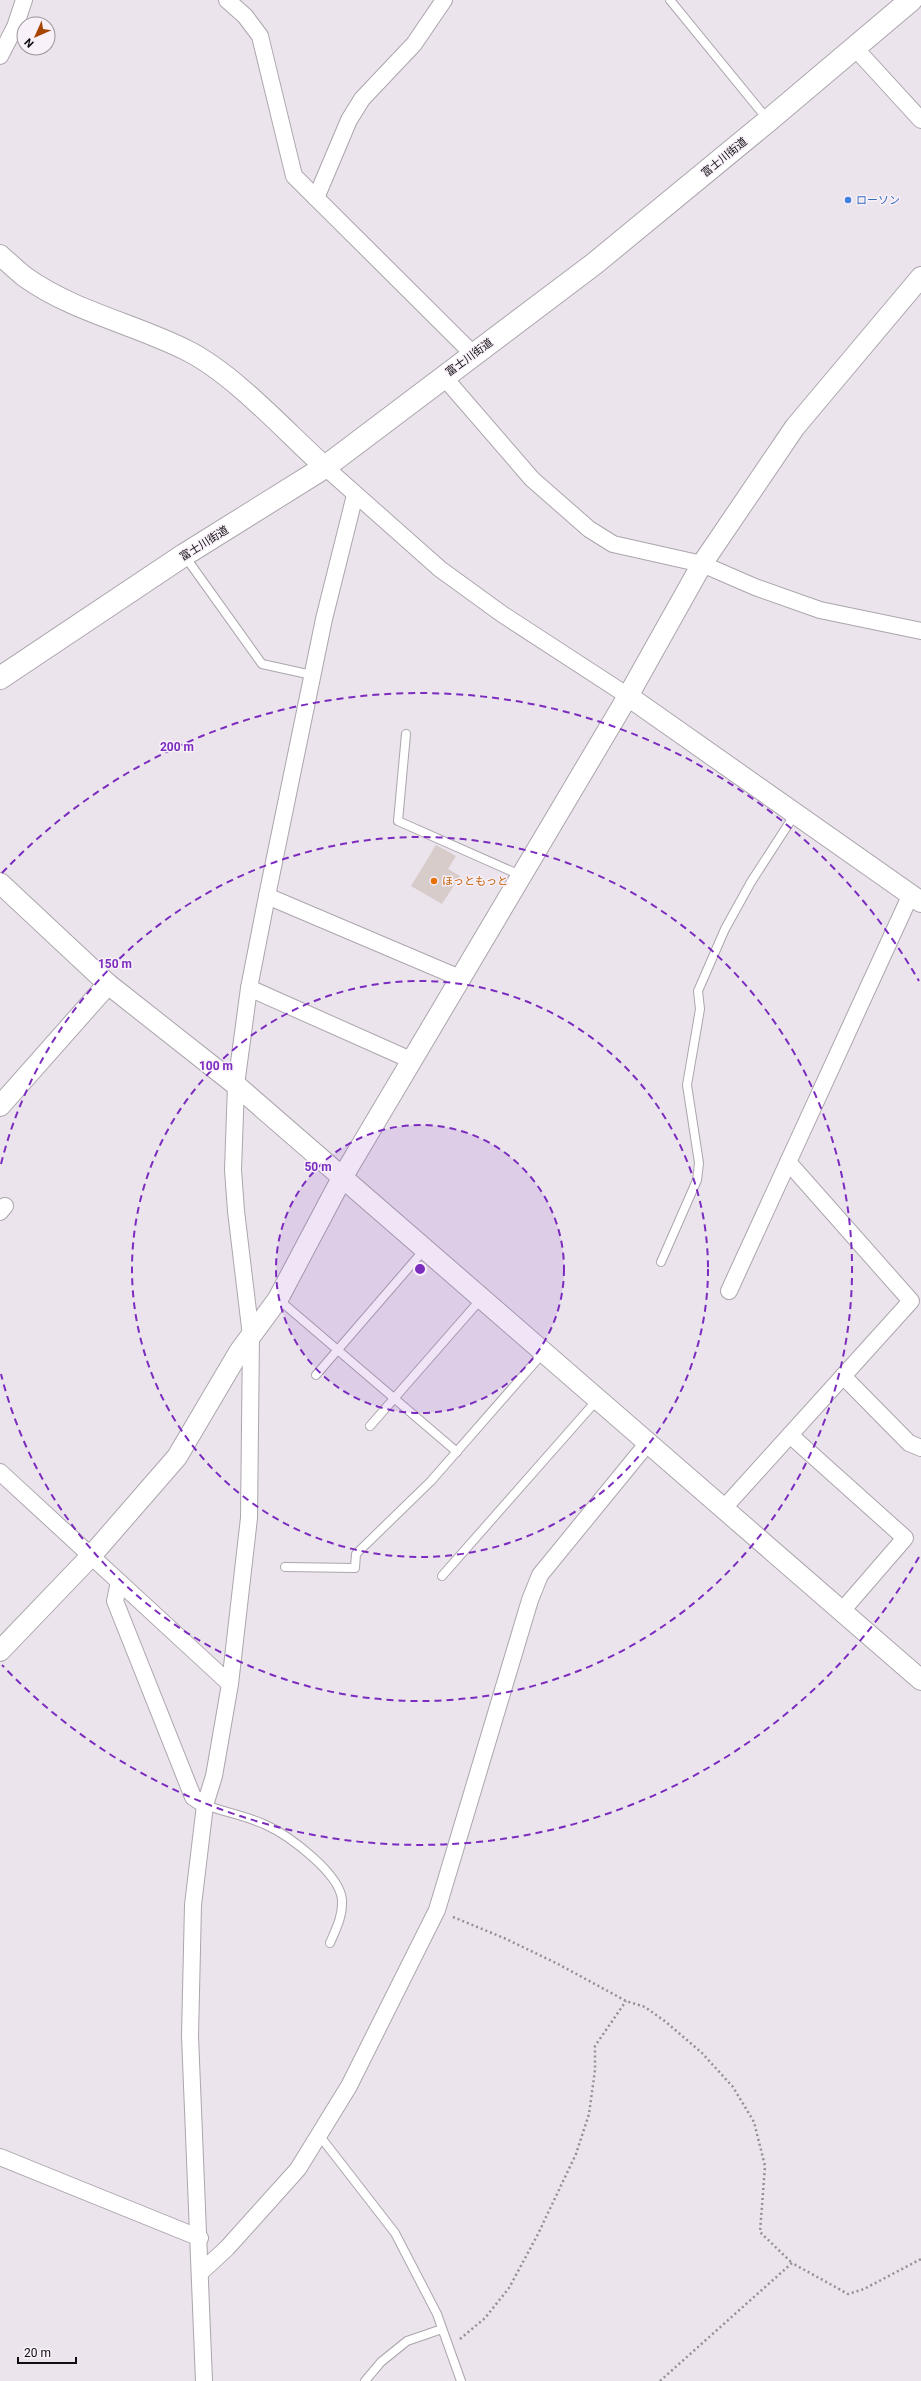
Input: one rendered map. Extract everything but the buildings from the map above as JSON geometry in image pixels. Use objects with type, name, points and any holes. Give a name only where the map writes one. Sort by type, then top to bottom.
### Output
[{"type":"main road","name":"富士川街道","points":[[0,678],[184,556],[325,467],[594,264],[769,120],[911,0]]},
{"type":"street","points":[[0,56],[15,27],[24,0]]},
{"type":"street","points":[[227,0],[245,16],[260,36],[294,176],[473,354]]},
{"type":"street","points":[[316,198],[349,120],[362,99],[414,44],[444,0]]},
{"type":"street","points":[[855,48],[921,120]]},
{"type":"street","points":[[0,255],[25,277],[78,306],[155,336],[190,352],[226,377],[355,495],[440,569],[502,614],[628,696],[916,898],[788,1162],[729,1291]]},
{"type":"street","points":[[0,1650],[91,1556],[177,1457],[251,1336],[278,1299],[342,1178],[413,1061],[520,875],[628,696],[702,564],[795,427],[921,277]]},
{"type":"street","points":[[444,376],[532,479],[589,529],[613,544],[702,564],[755,587],[820,610],[921,631]]},
{"type":"street","points":[[204,2381],[200,2238],[190,2036],[193,1905],[205,1805],[214,1776],[230,1684],[249,1518],[251,1336],[236,1211],[233,1170],[236,1084],[249,988],[267,896],[324,619],[355,495]]},
{"type":"street","points":[[0,883],[108,984],[236,1084],[424,1250],[921,1680]]},
{"type":"street","points":[[267,896],[460,978]]},
{"type":"street","points":[[0,1106],[108,984]]},
{"type":"street","points":[[249,988],[413,1061]]},
{"type":"street","points":[[723,1509],[843,1376],[916,1307],[788,1162]]},
{"type":"street","points":[[843,1376],[909,1443],[921,1448]]},
{"type":"street","points":[[790,1435],[905,1538],[841,1612]]},
{"type":"street","points":[[201,2272],[227,2248],[298,2169],[349,2086],[437,1910],[530,1600],[540,1575],[647,1444]]},
{"type":"street","points":[[0,1472],[230,1684]]},
{"type":"street","points":[[120,1582],[115,1601],[193,1797],[205,1805]]},
{"type":"street","points":[[0,2157],[200,2238]]},
{"type":"lane","points":[[670,0],[769,120]]},
{"type":"lane","points":[[184,556],[262,664],[312,674]]},
{"type":"lane","points":[[406,734],[398,821],[520,875]]},
{"type":"lane","points":[[661,1262],[697,1180],[699,1163],[687,1085],[700,1009],[698,991],[725,929],[751,882],[796,814]]},
{"type":"lane","points":[[316,1375],[424,1250]]},
{"type":"lane","points":[[278,1299],[457,1452]]},
{"type":"lane","points":[[370,1426],[481,1299]]},
{"type":"lane","points":[[285,1567],[355,1568],[356,1554],[431,1481],[543,1353]]},
{"type":"lane","points":[[442,1576],[597,1400]]},
{"type":"lane","points":[[205,1805],[266,1825],[305,1850],[334,1880],[342,1899],[340,1918],[330,1944]]},
{"type":"lane","points":[[319,2135],[395,2233],[442,2328],[461,2381]]},
{"type":"lane","points":[[365,2381],[381,2362],[407,2341],[442,2328]]},
{"type":"path","points":[[437,1910],[531,1951],[626,2001],[645,2007],[666,2022],[702,2053],[734,2087],[754,2122],[766,2166],[760,2232],[792,2263],[848,2294],[864,2289],[921,2259]]},
{"type":"path","points":[[449,2349],[485,2318],[509,2288],[538,2234],[576,2154],[589,2114],[595,2070],[595,2046],[626,2001]]},
{"type":"path","points":[[660,2381],[792,2263]]},
{"type":"place","name":"ローソン","points":[[848,200]]},
{"type":"place","name":"ほっともっと","points":[[434,881]]}]
